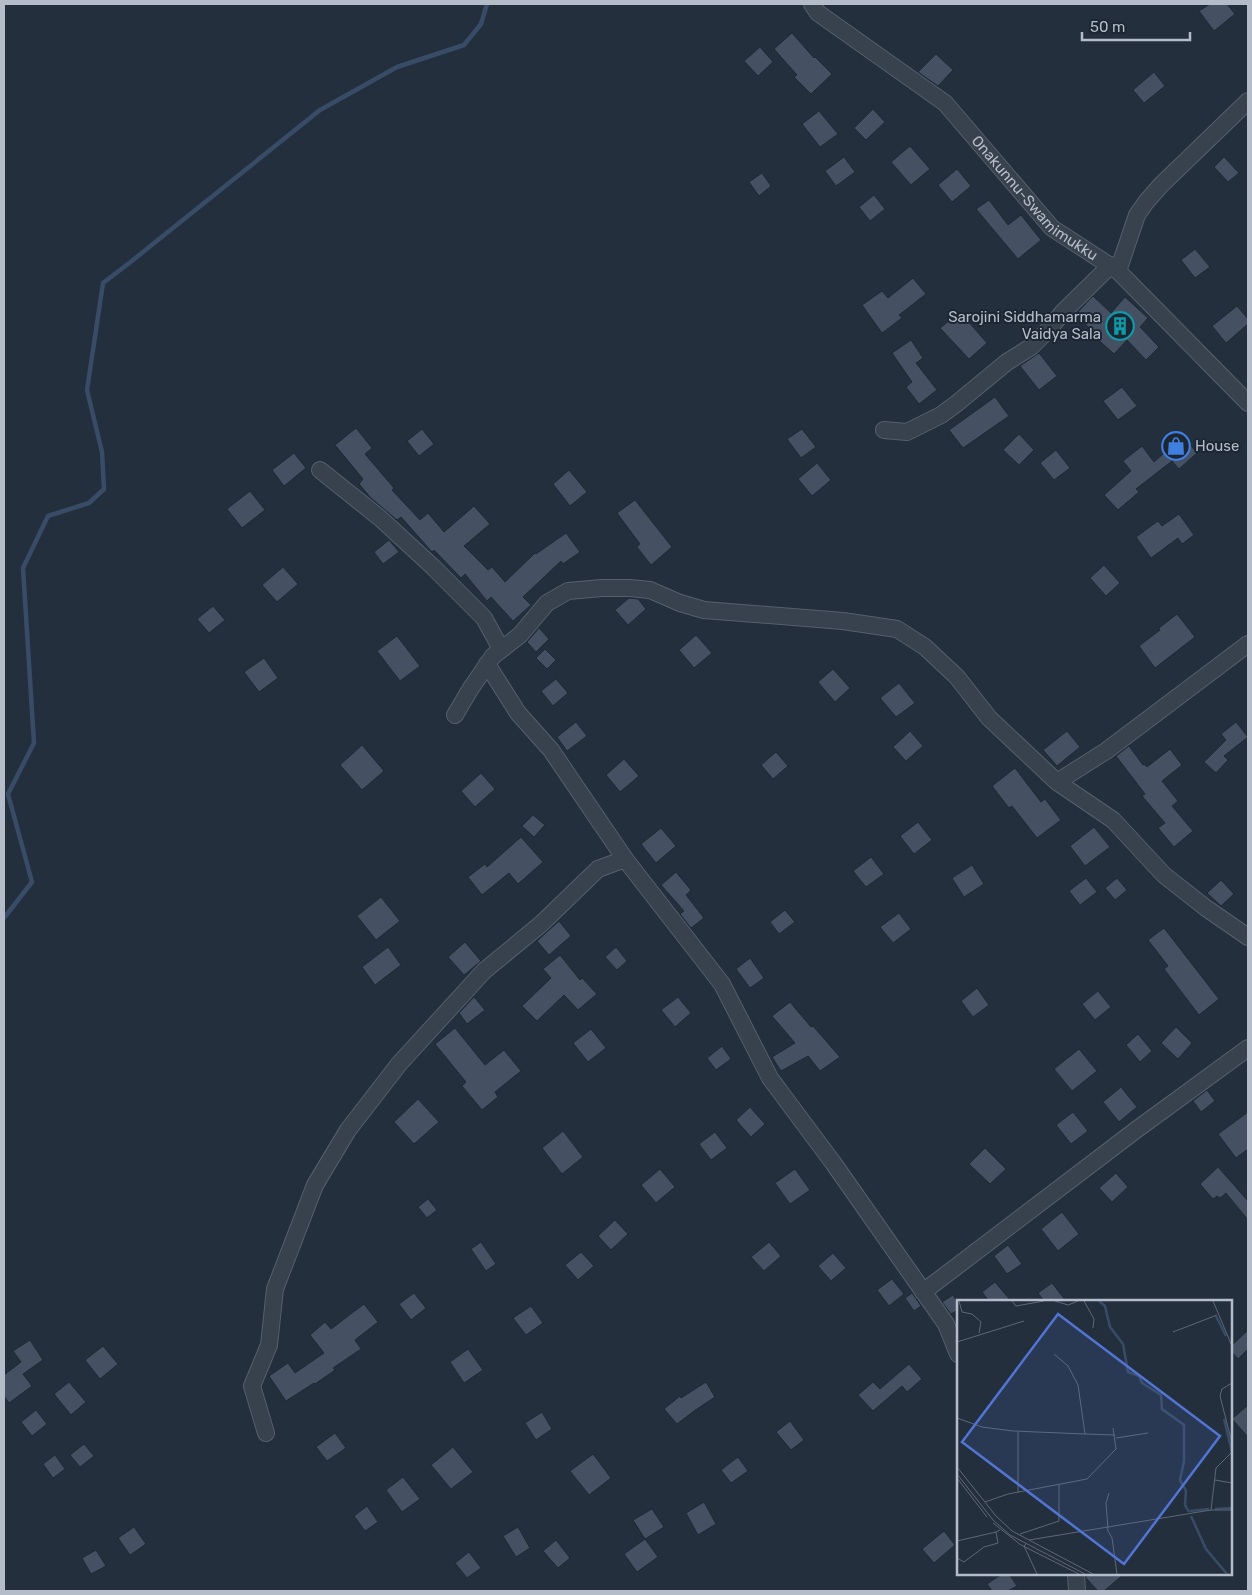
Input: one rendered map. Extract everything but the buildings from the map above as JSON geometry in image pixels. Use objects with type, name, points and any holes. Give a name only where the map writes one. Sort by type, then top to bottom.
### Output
[{"type":"street","name":"Onakunnu-Swamimukku","points":[[812,4],[818,13],[945,103],[1052,228],[1114,268],[1248,403]]},
{"type":"street","points":[[884,430],[907,432],[941,415],[1007,362],[1031,347],[1063,312],[1114,268],[1137,215],[1146,202],[1161,185],[1248,101]]},
{"type":"street","points":[[320,470],[380,518],[484,618],[501,649]]},
{"type":"street","points":[[456,715],[493,656],[520,635],[547,603],[568,591],[602,588],[650,590],[680,603],[704,610],[843,621],[897,630],[925,647],[957,677],[989,718],[1056,782],[1113,820],[1164,875],[1206,908],[1248,937]]},
{"type":"street","points":[[1056,782],[1106,751],[1248,644]]},
{"type":"street","points":[[487,664],[518,713],[551,750],[625,858],[722,984],[770,1078],[834,1164],[946,1324],[957,1352]]},
{"type":"street","points":[[266,1433],[252,1386],[269,1345],[275,1289],[315,1185],[348,1130],[398,1064],[484,971],[541,924],[598,869],[625,858]]},
{"type":"street","points":[[923,1292],[1136,1130],[1248,1048]]},
{"type":"street","points":[[1076,1575],[1078,1591]]},
{"type":"waterway","points":[[4,918],[32,882],[8,794],[34,743],[23,568],[48,516],[89,503],[104,489],[102,452],[87,390],[103,283],[320,110],[397,67],[464,45],[481,24],[487,4]]},
{"type":"place","name":"Sarojini Siddhamarma Vaidya Sala","points":[[1120,326]]},
{"type":"place","name":"House","points":[[1176,446]]}]
